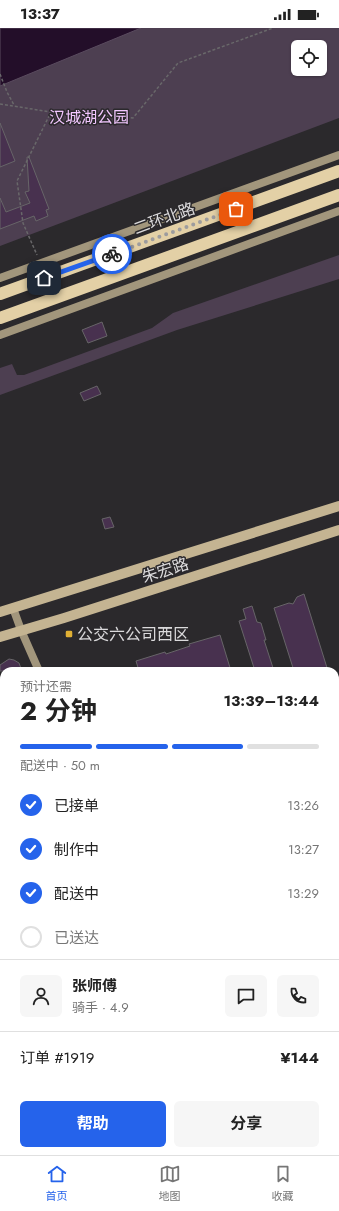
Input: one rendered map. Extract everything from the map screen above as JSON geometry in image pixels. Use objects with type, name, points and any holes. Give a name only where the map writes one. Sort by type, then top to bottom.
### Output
[{"type":"highway","name":"二环北路","points":[[0,294],[339,171]]},
{"type":"highway","points":[[0,318],[339,195]]},
{"type":"main road","points":[[0,278],[339,155]]},
{"type":"main road","points":[[0,335],[339,211]]},
{"type":"main road","name":"朱宏路","points":[[0,612],[339,506]]},
{"type":"main road","name":"朱宏路","points":[[0,637],[339,530]]},
{"type":"main road","points":[[13,608],[37,667]]},
{"type":"path","points":[[0,104],[15,105],[51,112],[133,118],[178,63],[273,28]]},
{"type":"path","points":[[0,74],[7,92],[15,105]]},
{"type":"path","points":[[41,263],[23,223],[17,181],[51,112]]},
{"type":"green space","name":"汉城湖公园","points":[[0,28],[339,28],[339,118],[0,246]]},
{"type":"green space","points":[[339,255],[339,279],[177,330],[0,395],[0,368],[12,364],[17,375],[24,375],[152,328],[173,313]]},
{"type":"shaded area","points":[[0,28],[141,28],[0,86]]},
{"type":"building","points":[[0,123],[15,161],[0,167]]},
{"type":"building","points":[[27,157],[29,157],[49,209],[46,210],[48,216],[36,221],[34,216],[0,229],[0,198],[6,212],[30,203],[25,192],[29,191]]},
{"type":"building","points":[[102,322],[107,336],[88,343],[82,330]]},
{"type":"building","points":[[97,386],[101,394],[84,401],[80,393]]},
{"type":"building","points":[[110,517],[114,527],[105,529],[102,519]]},
{"type":"building","points":[[304,594],[327,667],[293,667],[274,608],[289,603],[293,604],[297,597]]},
{"type":"building","points":[[252,606],[257,622],[261,623],[266,640],[264,640],[273,667],[254,667],[239,621],[246,619],[243,609]]},
{"type":"building","points":[[220,635],[230,667],[138,667],[136,661],[165,652],[166,654],[190,646],[189,644]]},
{"type":"building","points":[[9,659],[19,663],[20,667],[0,667],[0,665]]},
{"type":"way so far","points":[[112,254],[236,209]]},
{"type":"place","name":"公交六公司西区","points":[[69,634]]},
{"type":"route","points":[[44,278],[112,254]]}]
